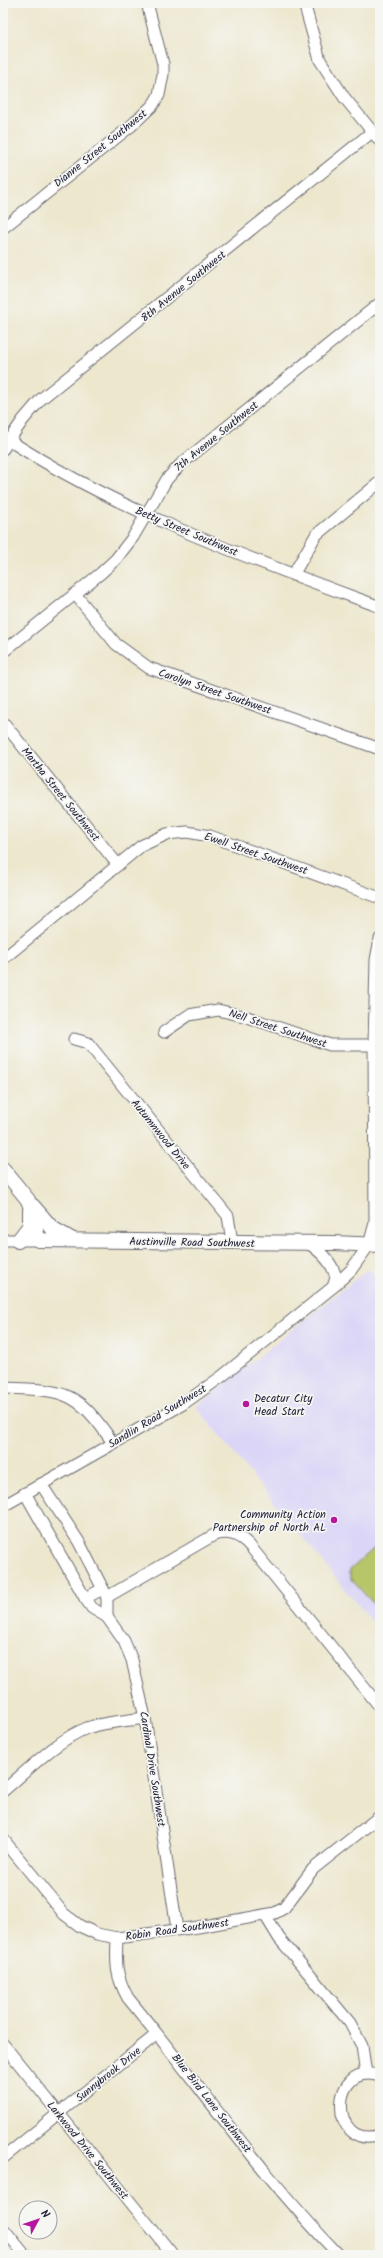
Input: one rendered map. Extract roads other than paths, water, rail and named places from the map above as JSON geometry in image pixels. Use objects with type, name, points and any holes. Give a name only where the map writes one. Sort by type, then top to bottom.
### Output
[{"type":"main road","points":[[3,1169],[52,1228],[73,1240]]},
{"type":"main road","points":[[28,1200],[35,1221],[38,1240]]},
{"type":"main road","points":[[18,1241],[30,1225],[28,1200]]},
{"type":"main road","name":"Austinville Road Southwest","points":[[38,1240],[375,1245]]},
{"type":"street","name":"Dianne Street Southwest","points":[[3,228],[131,126],[153,105],[159,95],[163,74],[147,3]]},
{"type":"street","points":[[304,3],[320,60],[344,97],[380,141]]},
{"type":"street","name":"8th Avenue Southwest","points":[[5,442],[41,399],[372,132]]},
{"type":"street","name":"7th Avenue Southwest","points":[[3,652],[116,559],[134,537],[145,514],[167,479],[182,464],[380,303]]},
{"type":"street","name":"Betty Street Southwest","points":[[5,442],[56,470],[145,514],[219,546],[293,575],[380,606]]},
{"type":"street","points":[[293,575],[316,535],[380,482]]},
{"type":"street","name":"Carolyn Street Southwest","points":[[75,594],[116,644],[149,668],[380,749]]},
{"type":"street","name":"Martha Street Southwest","points":[[3,722],[118,865]]},
{"type":"street","name":"Ewell Street Southwest","points":[[4,955],[150,841],[167,834],[187,832],[220,839],[380,898]]},
{"type":"street","points":[[375,1245],[374,1045],[376,960],[380,938]]},
{"type":"street","name":"Nell Street Southwest","points":[[164,1032],[189,1015],[218,1010],[247,1017],[330,1045],[374,1045]]},
{"type":"street","name":"Autumnwood Drive","points":[[74,1039],[88,1043],[228,1216],[232,1242]]},
{"type":"street","name":"Austinville Road Southwest","points":[[3,1240],[38,1240]]},
{"type":"street","points":[[308,1243],[321,1253],[331,1267],[336,1278],[333,1287]]},
{"type":"street","name":"Sandlin Road Southwest","points":[[3,1506],[197,1394],[333,1287],[375,1245]]},
{"type":"street","points":[[3,1388],[50,1390],[68,1395],[92,1413],[113,1443]]},
{"type":"street","points":[[41,1484],[79,1542],[105,1593],[107,1617]]},
{"type":"street","name":"Cardinal Drive Southwest","points":[[25,1494],[92,1608],[107,1617],[124,1641],[132,1660],[145,1718],[177,1929]]},
{"type":"street","points":[[86,1598],[105,1593],[214,1535],[224,1533],[234,1534],[243,1539],[380,1707]]},
{"type":"street","points":[[3,1791],[35,1764],[81,1731],[101,1724],[145,1718]]},
{"type":"street","name":"Robin Road Southwest","points":[[3,1839],[64,1914],[80,1926],[98,1934],[117,1938],[265,1915],[284,1908],[314,1868],[380,1816]]},
{"type":"street","points":[[265,1915],[279,1938],[350,2023],[362,2046],[366,2074]]},
{"type":"street","name":"Blue Bird Lane Southwest","points":[[117,1938],[116,1969],[118,1980],[128,1998],[252,2154],[319,2234],[339,2255]]},
{"type":"street","name":"Sunnybrook Drive","points":[[3,2158],[158,2034]]},
{"type":"street","name":"Larkwood Drive Southwest","points":[[3,2044],[173,2255]]},
{"type":"street","points":[[380,2076],[366,2074],[356,2078],[347,2085],[342,2094],[340,2105],[341,2115],[346,2125],[354,2132],[365,2136],[380,2135]]},
{"type":"street","points":[[3,2228],[25,2255]]},
{"type":"place","name":"Decatur City Head Start","points":[[246,1404]]},
{"type":"place","name":"Community Action Partnership of North AL","points":[[334,1520]]}]
